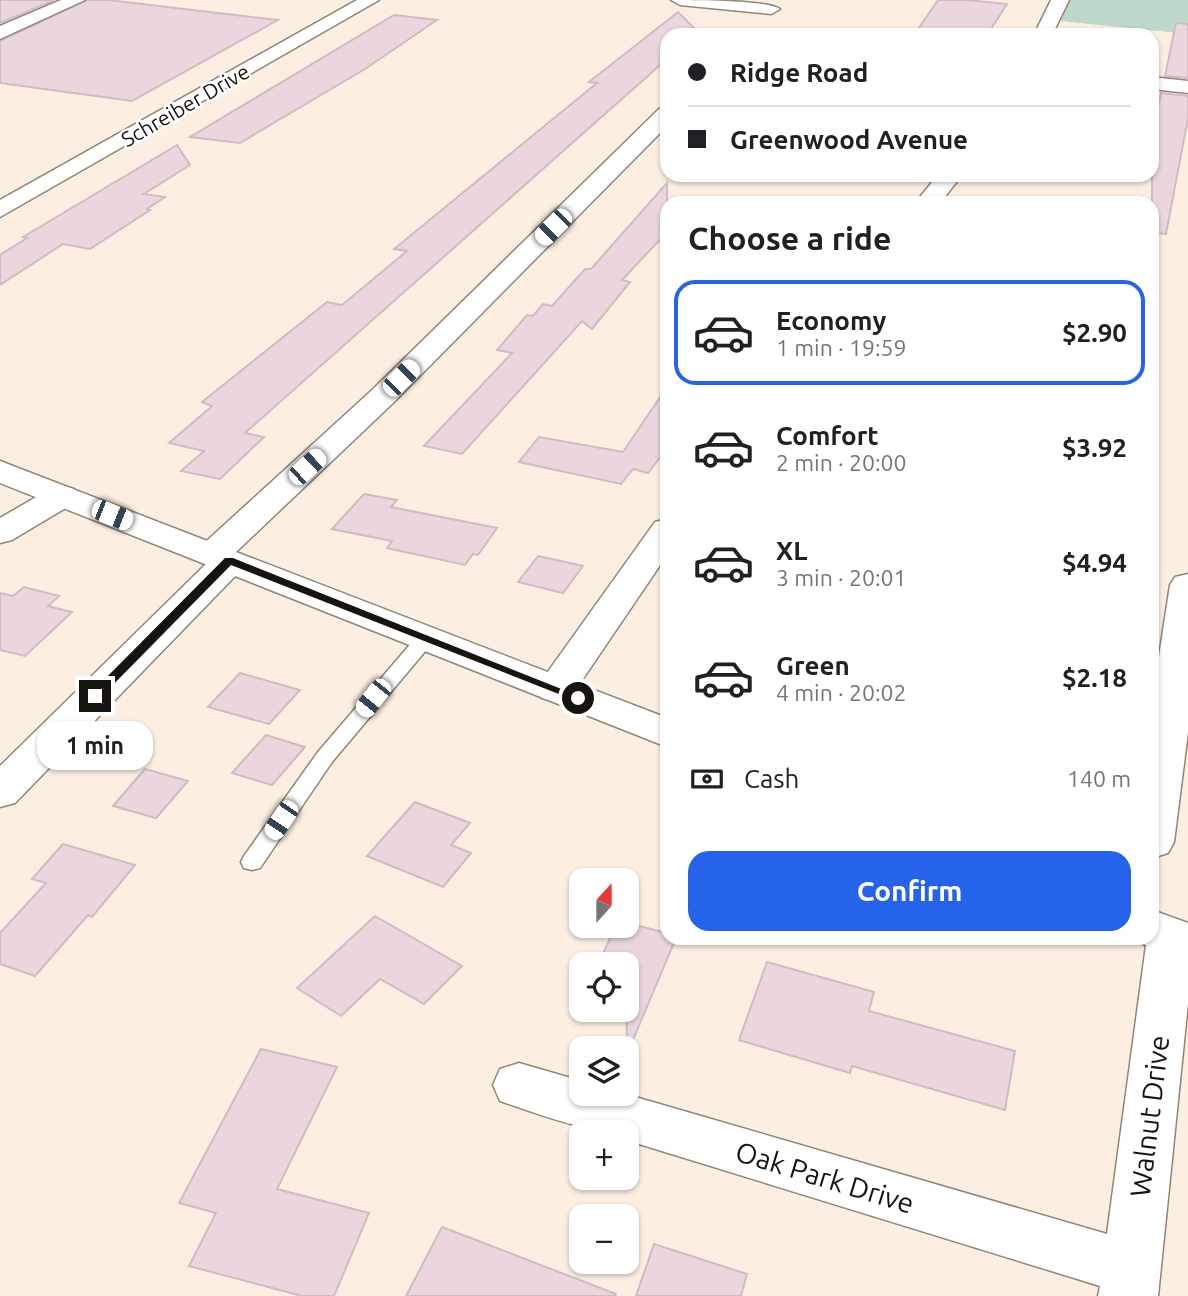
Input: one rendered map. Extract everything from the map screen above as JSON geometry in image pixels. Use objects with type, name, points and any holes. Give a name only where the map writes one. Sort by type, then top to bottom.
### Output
[{"type":"street","points":[[0,33],[76,0]]},
{"type":"street","name":"Schreiber Drive","points":[[0,210],[370,0]]},
{"type":"street","points":[[680,0],[776,5]]},
{"type":"street","points":[[1046,28],[1060,0]]},
{"type":"street","points":[[755,26],[776,5]]},
{"type":"street","points":[[1159,84],[1188,88]]},
{"type":"street","points":[[0,792],[221,558],[660,121]]},
{"type":"street","points":[[933,196],[944,182]]},
{"type":"street","points":[[0,471],[660,730]]},
{"type":"street","points":[[0,533],[62,496]]},
{"type":"street","points":[[556,689],[660,539]]},
{"type":"street","points":[[1159,806],[1181,692],[1188,585]]},
{"type":"street","name":"Walnut Drive","points":[[1129,1282],[1170,936]]},
{"type":"street","name":"Oak Park Drive","points":[[519,1085],[1129,1282]]},
{"type":"lane","points":[[252,862],[325,757],[426,638]]},
{"type":"green space","points":[[1070,0],[1188,0],[1188,34],[1159,31],[1159,28],[1129,28],[1060,21]]},
{"type":"building","points":[[0,0],[54,0],[0,23]]},
{"type":"building","points":[[87,0],[108,0],[278,20],[132,101],[0,83],[0,41]]},
{"type":"building","points":[[938,0],[1007,4],[992,28],[919,28]]},
{"type":"building","points":[[678,12],[694,28],[660,28],[660,65],[245,433],[264,437],[220,479],[181,471],[204,451],[169,443],[212,406],[202,402],[327,302],[342,305],[407,251],[394,249],[597,83],[589,82]]},
{"type":"building","points":[[394,15],[437,20],[365,69],[240,143],[190,137]]},
{"type":"building","points":[[1176,23],[1188,24],[1188,78],[1165,76]]},
{"type":"building","points":[[1161,93],[1188,96],[1188,118],[1166,234],[1159,234],[1159,196],[1152,196],[1152,182],[1159,182]]},
{"type":"building","points":[[177,145],[190,165],[144,194],[165,197],[147,209],[150,210],[90,249],[63,244],[0,285],[0,255],[27,238],[23,237]]},
{"type":"building","points":[[667,183],[667,196],[660,196],[660,239],[622,280],[630,282],[592,329],[582,321],[462,454],[424,446],[512,353],[497,350],[527,315],[533,316],[543,304],[552,306],[585,269],[591,269]]},
{"type":"building","points":[[660,397],[660,457],[648,473],[633,469],[621,484],[519,462],[539,437],[623,452]]},
{"type":"building","points":[[364,494],[397,500],[391,507],[497,528],[478,555],[473,554],[465,565],[387,548],[392,541],[332,529]]},
{"type":"building","points":[[538,556],[583,566],[563,593],[518,582]]},
{"type":"building","points":[[24,587],[59,596],[48,606],[72,612],[25,656],[0,650],[0,593],[13,596]]},
{"type":"building","points":[[240,673],[300,690],[269,724],[208,707]]},
{"type":"building","points":[[266,735],[305,747],[272,785],[232,773]]},
{"type":"building","points":[[145,769],[188,781],[156,818],[113,806]]},
{"type":"building","points":[[415,802],[470,823],[451,845],[471,853],[443,887],[367,856]]},
{"type":"building","points":[[63,844],[135,865],[92,917],[88,915],[35,976],[0,964],[0,933],[46,883],[32,879]]},
{"type":"building","points":[[375,916],[462,966],[424,1004],[380,979],[341,1016],[297,988]]},
{"type":"building","points":[[639,926],[660,931],[660,945],[673,945],[635,1036],[627,1036],[627,1022],[639,1022],[639,952],[604,952],[610,938],[639,938]]},
{"type":"building","points":[[767,962],[874,992],[869,1011],[1015,1051],[1005,1110],[852,1066],[850,1073],[739,1040]]},
{"type":"building","points":[[261,1049],[337,1067],[277,1189],[369,1213],[334,1296],[302,1296],[189,1266],[216,1213],[179,1203]]},
{"type":"building","points":[[442,1227],[616,1294],[406,1296]]},
{"type":"building","points":[[654,1244],[747,1274],[741,1296],[636,1296]]},
{"type":"route","points":[[95,696],[229,561],[578,698]]}]
